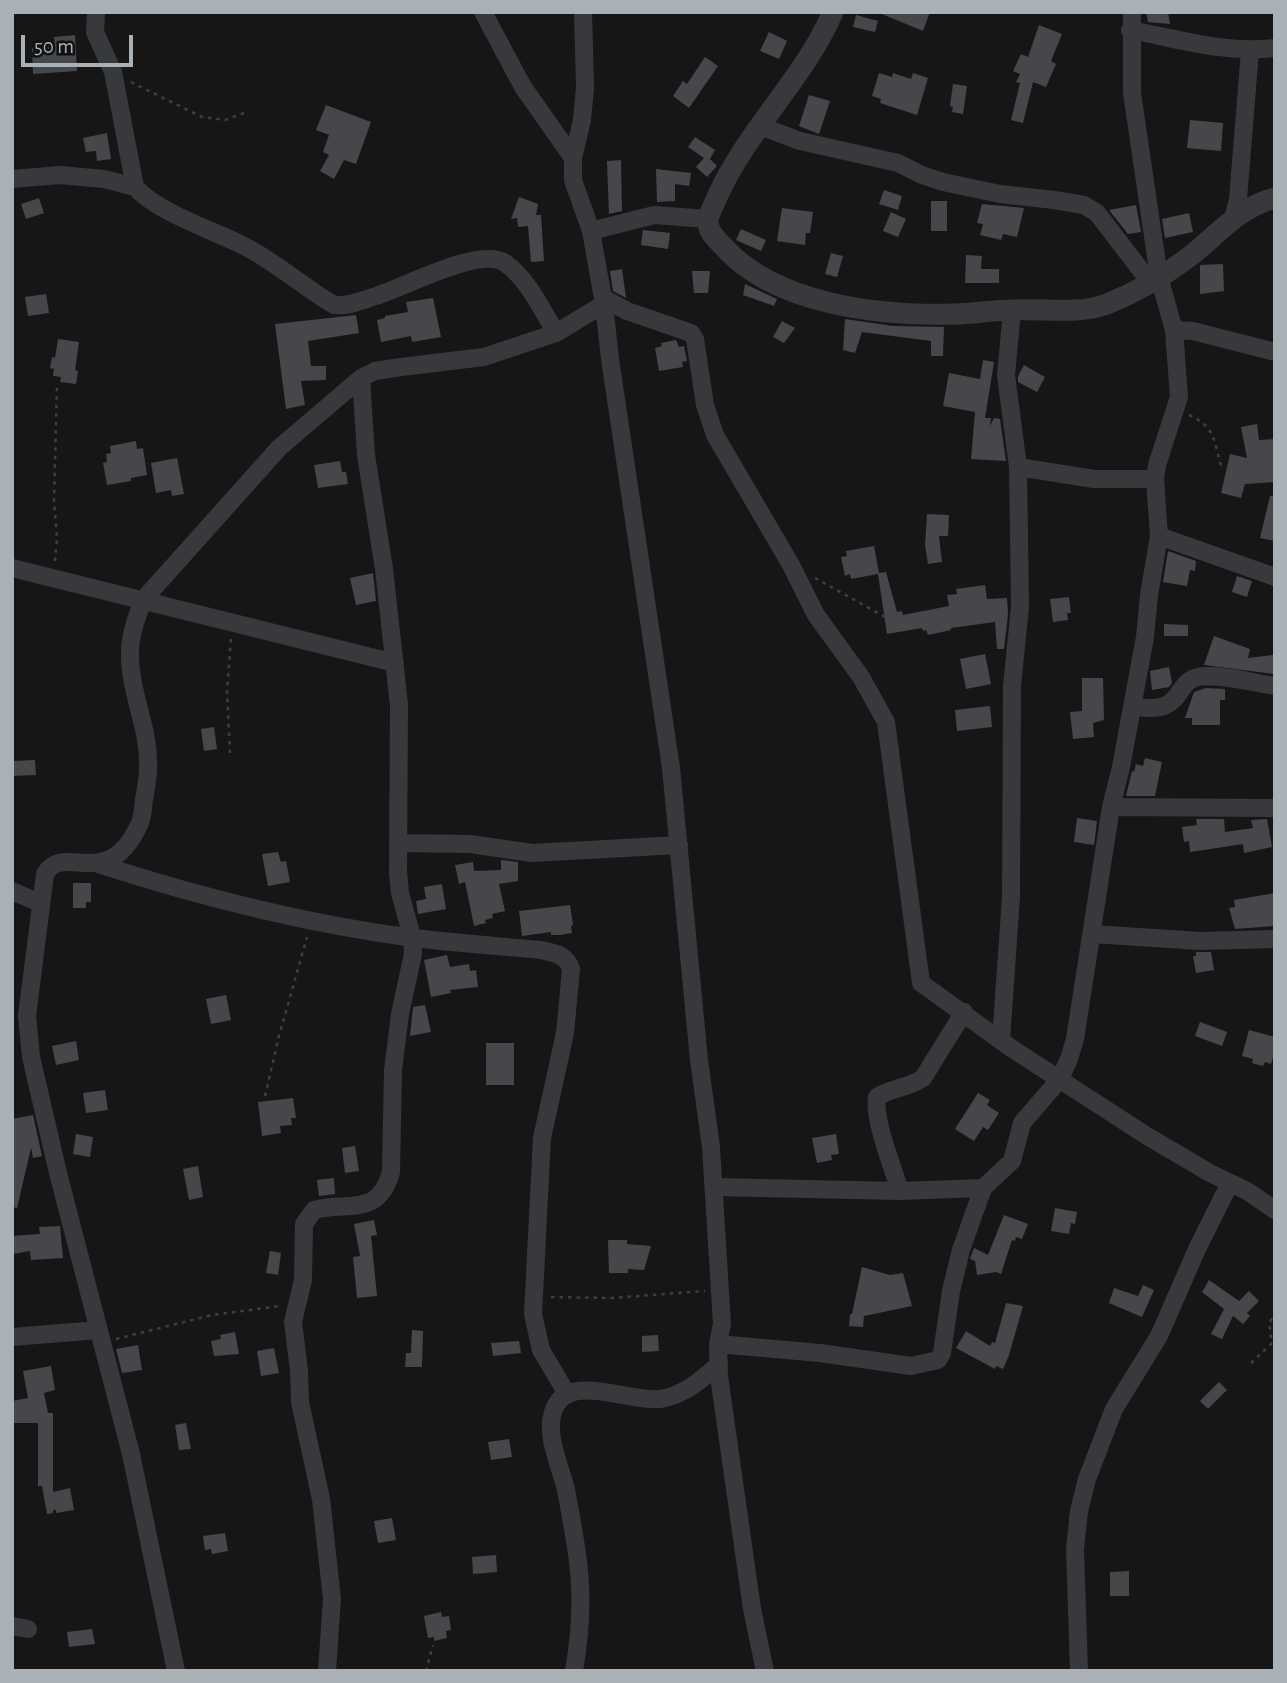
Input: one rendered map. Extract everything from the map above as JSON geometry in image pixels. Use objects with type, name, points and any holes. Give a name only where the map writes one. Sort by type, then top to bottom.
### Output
[{"type":"street","points":[[96,12],[95,32],[113,72],[135,187]]},
{"type":"street","points":[[483,12],[523,87],[573,158]]},
{"type":"street","points":[[583,12],[585,88],[582,120],[573,158],[573,180],[591,231],[603,301],[671,768],[714,1187],[722,1324],[718,1344],[719,1364],[752,1609],[765,1671]]},
{"type":"street","points":[[833,12],[809,60],[729,173],[708,219],[711,233],[732,257],[768,282],[826,302],[880,312],[953,314],[1091,308],[1116,300],[1154,280],[1192,255],[1248,207],[1275,198]]},
{"type":"street","points":[[718,1344],[820,1353],[911,1366],[938,1360],[942,1353],[951,1291],[961,1250],[983,1188],[1012,1161],[1022,1123],[1060,1079],[1069,1059],[1075,1039],[1093,934],[1111,807],[1145,637],[1159,536],[1155,479],[1163,442],[1177,409],[1179,397],[1174,330],[1154,280],[1132,93],[1131,21],[1200,45],[1250,51],[1275,48]]},
{"type":"street","points":[[1233,220],[1238,199],[1250,51]]},
{"type":"street","points":[[760,126],[800,141],[898,163],[922,175],[943,181],[1000,194],[1084,205],[1097,213],[1154,280]]},
{"type":"street","points":[[12,179],[60,175],[104,179],[135,187],[147,198],[245,247],[334,305],[348,304],[399,289],[461,263],[497,259],[506,264],[534,296],[556,334]]},
{"type":"street","points":[[591,231],[654,215],[708,219]]},
{"type":"street","points":[[98,864],[119,855],[141,823],[148,762],[143,726],[133,689],[130,651],[133,629],[143,600],[279,448],[361,378],[375,371],[484,357],[556,334],[603,301]]},
{"type":"street","points":[[603,301],[691,333],[695,339],[705,405],[715,435],[791,565],[816,615],[860,677],[886,722],[921,983],[1060,1079],[1193,1164],[1247,1191],[1275,1210]]},
{"type":"street","points":[[1001,1040],[1011,897],[1012,687],[1020,607],[1018,467],[1006,375],[1012,310]]},
{"type":"street","points":[[1174,330],[1193,331],[1275,352]]},
{"type":"street","points":[[327,1671],[332,1599],[321,1499],[300,1402],[293,1322],[305,1262],[304,1224],[308,1216],[318,1209],[354,1207],[369,1203],[379,1196],[387,1185],[391,1172],[393,1069],[400,1014],[412,966],[412,937],[400,893],[395,663],[366,455],[361,378]]},
{"type":"street","points":[[1018,467],[1094,479],[1155,479]]},
{"type":"street","points":[[1159,536],[1275,576]]},
{"type":"street","points":[[12,568],[395,663]]},
{"type":"street","points":[[1133,706],[1161,707],[1171,703],[1188,681],[1195,677],[1275,686]]},
{"type":"street","points":[[1111,807],[1275,807]]},
{"type":"street","points":[[398,842],[470,844],[533,853],[679,845]]},
{"type":"street","points":[[176,1671],[131,1454],[21,1038],[27,1016],[40,903],[45,874],[50,867],[65,861],[98,864],[175,888],[312,921],[412,937],[541,950],[553,952],[568,961],[571,969],[565,1032],[542,1138],[533,1297],[535,1333],[541,1350],[566,1394]]},
{"type":"street","points":[[12,891],[40,903]]},
{"type":"street","points":[[1093,934],[1200,941],[1275,939]]},
{"type":"street","points":[[900,1191],[884,1140],[877,1097],[923,1078],[964,1013]]},
{"type":"street","points":[[1079,1671],[1075,1549],[1079,1511],[1087,1479],[1114,1409],[1159,1336],[1197,1249],[1230,1183]]},
{"type":"street","points":[[714,1187],[900,1191],[983,1188]]},
{"type":"street","points":[[12,1337],[101,1336]]},
{"type":"street","points":[[574,1671],[582,1587],[551,1422],[556,1404],[566,1394],[582,1389],[639,1399],[663,1398],[695,1385],[719,1364]]},
{"type":"path","points":[[113,72],[202,117],[225,120],[244,113]]},
{"type":"path","points":[[52,578],[57,538],[54,499],[57,386]]},
{"type":"path","points":[[1177,409],[1200,419],[1208,426],[1221,466]]},
{"type":"path","points":[[791,565],[885,617]]},
{"type":"path","points":[[230,753],[228,692],[231,623]]},
{"type":"path","points":[[265,1096],[312,921]]},
{"type":"path","points":[[533,1297],[611,1298],[719,1290]]},
{"type":"path","points":[[101,1336],[212,1315],[297,1304]]},
{"type":"path","points":[[1251,1363],[1272,1343],[1269,1323],[1275,1315]]},
{"type":"path","points":[[426,1671],[433,1645]]},
{"type":"building","points":[[877,12],[930,12],[923,31]]},
{"type":"building","points":[[1146,12],[1168,12],[1170,24],[1148,22]]},
{"type":"building","points":[[856,15],[878,21],[875,32],[853,27]]},
{"type":"building","points":[[1039,25],[1062,34],[1051,61],[1056,64],[1046,87],[1033,82],[1023,123],[1011,120],[1020,83],[1016,82],[1020,74],[1013,71],[1021,54],[1028,57]]},
{"type":"building","points":[[769,32],[787,41],[779,59],[760,51]]},
{"type":"building","points":[[75,35],[77,71],[33,74],[32,48],[55,47],[54,37]]},
{"type":"building","points":[[705,57],[718,66],[689,108],[673,96],[683,81],[687,84]]},
{"type":"building","points":[[879,73],[892,77],[893,73],[911,79],[913,73],[928,78],[917,115],[880,103],[881,99],[872,96]]},
{"type":"building","points":[[953,84],[967,86],[963,114],[952,112],[953,107],[950,106]]},
{"type":"building","points":[[809,95],[830,101],[819,134],[799,126]]},
{"type":"building","points":[[326,105],[371,122],[356,164],[344,160],[334,179],[320,171],[329,155],[323,152],[329,135],[316,130]]},
{"type":"building","points":[[1190,120],[1223,123],[1221,151],[1187,148]]},
{"type":"building","points":[[107,133],[111,159],[97,161],[96,151],[86,152],[83,138]]},
{"type":"building","points":[[695,137],[715,150],[710,159],[717,166],[707,177],[696,167],[704,158],[688,147]]},
{"type":"building","points":[[621,160],[622,211],[609,214],[607,161]]},
{"type":"building","points":[[656,169],[691,173],[689,186],[675,184],[675,201],[657,202]]},
{"type":"building","points":[[884,190],[902,196],[898,210],[879,204]]},
{"type":"building","points":[[519,197],[538,204],[536,215],[541,215],[544,261],[531,262],[528,226],[518,227],[517,218],[511,219]]},
{"type":"building","points":[[39,198],[44,213],[26,219],[21,204]]},
{"type":"building","points":[[931,201],[947,201],[947,231],[931,231]]},
{"type":"building","points":[[982,204],[1024,208],[1017,237],[1003,234],[1001,240],[980,235],[983,224],[977,223]]},
{"type":"building","points":[[1136,205],[1141,232],[1128,234],[1109,210]]},
{"type":"building","points":[[782,208],[813,212],[805,245],[777,241]]},
{"type":"building","points":[[891,212],[906,219],[898,237],[883,231]]},
{"type":"building","points":[[1189,213],[1193,232],[1165,238],[1162,219]]},
{"type":"building","points":[[741,229],[766,240],[761,251],[736,240]]},
{"type":"building","points":[[643,230],[670,233],[668,249],[641,245]]},
{"type":"building","points":[[831,253],[843,256],[837,277],[825,274]]},
{"type":"building","points":[[966,255],[982,256],[981,269],[999,269],[999,283],[965,283]]},
{"type":"building","points":[[1223,264],[1224,291],[1200,294],[1200,265]]},
{"type":"building","points":[[622,269],[626,298],[613,291],[610,271]]},
{"type":"building","points":[[692,271],[710,271],[708,293],[694,293]]},
{"type":"building","points":[[745,284],[777,299],[774,306],[743,295]]},
{"type":"building","points":[[46,294],[49,313],[28,316],[25,297]]},
{"type":"building","points":[[433,298],[441,337],[412,342],[411,336],[381,342],[377,320],[408,312],[406,302]]},
{"type":"building","points":[[356,315],[359,333],[308,341],[311,366],[326,366],[326,380],[301,381],[305,405],[286,409],[275,324]]},
{"type":"building","points":[[845,319],[893,326],[944,327],[943,356],[931,356],[931,341],[862,332],[855,353],[843,350]]},
{"type":"building","points":[[782,321],[795,328],[784,343],[773,337]]},
{"type":"building","points":[[58,339],[79,342],[76,384],[60,382],[61,377],[53,376],[54,369],[50,368],[52,357],[55,358]]},
{"type":"building","points":[[676,340],[679,347],[684,346],[687,361],[682,362],[683,367],[659,371],[655,348],[662,346],[661,343]]},
{"type":"building","points":[[983,360],[994,362],[985,418],[991,418],[990,426],[994,418],[1000,419],[1006,461],[971,459],[975,412],[943,406],[949,373],[980,379]]},
{"type":"building","points":[[1024,365],[1045,377],[1037,392],[1018,382]]},
{"type":"building","points":[[1257,424],[1259,440],[1275,439],[1275,482],[1245,484],[1241,498],[1221,493],[1230,454],[1247,458],[1241,427]]},
{"type":"building","points":[[136,441],[137,449],[143,448],[147,475],[107,485],[103,463],[107,462],[106,454],[111,453],[110,446]]},
{"type":"building","points":[[177,458],[184,494],[172,496],[171,490],[156,493],[151,463]]},
{"type":"building","points":[[340,461],[348,484],[318,488],[314,465]]},
{"type":"building","points":[[1270,496],[1275,496],[1275,541],[1260,538]]},
{"type":"building","points":[[927,514],[949,515],[948,536],[939,536],[942,562],[928,564],[925,545]]},
{"type":"building","points":[[874,546],[879,573],[886,572],[897,612],[902,611],[903,615],[949,606],[947,595],[957,594],[956,589],[985,585],[987,599],[1007,598],[1004,649],[997,649],[995,622],[951,628],[928,635],[922,628],[887,634],[878,574],[851,579],[850,574],[845,576],[841,557],[847,556],[846,551]]},
{"type":"building","points":[[1168,551],[1196,561],[1195,571],[1190,570],[1187,586],[1163,582]]},
{"type":"building","points":[[373,573],[376,601],[356,605],[350,578]]},
{"type":"building","points":[[1237,576],[1252,581],[1247,597],[1232,592]]},
{"type":"building","points":[[1069,597],[1071,613],[1067,613],[1068,620],[1053,622],[1050,599]]},
{"type":"building","points":[[1164,624],[1188,625],[1188,636],[1164,636]]},
{"type":"building","points":[[1214,636],[1250,649],[1248,658],[1273,655],[1274,674],[1204,665]]},
{"type":"building","points":[[985,654],[991,684],[966,689],[960,659]]},
{"type":"building","points":[[1169,667],[1172,683],[1169,687],[1152,690],[1150,671]]},
{"type":"building","points":[[1082,678],[1103,678],[1104,720],[1093,723],[1094,737],[1073,739],[1070,712],[1082,711]]},
{"type":"building","points":[[1206,688],[1225,689],[1225,700],[1220,700],[1220,725],[1192,725],[1192,718],[1185,718],[1194,692]]},
{"type":"building","points":[[990,706],[992,727],[957,731],[955,710]]},
{"type":"building","points":[[214,727],[217,749],[204,751],[201,729]]},
{"type":"building","points":[[1145,758],[1162,762],[1155,796],[1126,796],[1132,771],[1134,772],[1136,764],[1143,766]]},
{"type":"building","points":[[35,760],[36,775],[12,776],[12,761]]},
{"type":"building","points":[[1077,818],[1097,821],[1094,845],[1074,842]]},
{"type":"building","points":[[1196,819],[1224,819],[1225,832],[1253,828],[1251,820],[1267,819],[1272,847],[1244,853],[1243,844],[1190,852],[1189,841],[1184,842],[1182,827],[1197,825]]},
{"type":"building","points":[[278,852],[281,862],[286,861],[290,882],[268,886],[262,854]]},
{"type":"building","points":[[501,860],[518,862],[518,881],[499,884],[505,911],[492,914],[493,918],[485,920],[486,923],[474,926],[465,882],[459,884],[455,865],[473,862],[474,871],[501,870]]},
{"type":"building","points":[[73,883],[91,883],[91,902],[86,902],[86,908],[73,908]]},
{"type":"building","points":[[442,884],[446,909],[418,914],[416,901],[426,899],[424,887]]},
{"type":"building","points":[[1275,893],[1275,926],[1235,929],[1229,908],[1235,907],[1234,900]]},
{"type":"building","points":[[570,905],[572,933],[551,935],[551,932],[522,936],[519,911]]},
{"type":"building","points":[[1196,952],[1211,952],[1214,970],[1196,973],[1193,956],[1196,956]]},
{"type":"building","points":[[447,955],[450,967],[469,964],[470,971],[476,970],[478,987],[450,990],[451,993],[431,997],[424,960]]},
{"type":"building","points":[[226,995],[231,1020],[211,1024],[206,999]]},
{"type":"building","points":[[425,1005],[431,1032],[410,1036],[413,1007]]},
{"type":"building","points":[[1200,1022],[1227,1032],[1222,1046],[1195,1036]]},
{"type":"building","points":[[1249,1030],[1275,1037],[1271,1064],[1265,1062],[1263,1066],[1252,1063],[1253,1059],[1242,1056]]},
{"type":"building","points":[[76,1041],[79,1060],[56,1065],[52,1046]]},
{"type":"building","points":[[486,1043],[514,1043],[514,1085],[486,1085]]},
{"type":"building","points":[[105,1090],[108,1110],[86,1113],[83,1093]]},
{"type":"building","points":[[978,1093],[990,1100],[987,1105],[999,1113],[988,1130],[983,1127],[974,1141],[955,1129]]},
{"type":"building","points":[[293,1098],[296,1118],[291,1118],[292,1125],[280,1126],[281,1133],[262,1136],[258,1102]]},
{"type":"building","points":[[33,1115],[42,1156],[33,1158],[31,1148],[17,1208],[12,1207],[12,1119]]},
{"type":"building","points":[[76,1134],[93,1137],[90,1157],[73,1154]]},
{"type":"building","points":[[836,1134],[839,1154],[831,1155],[832,1160],[817,1163],[812,1138]]},
{"type":"building","points":[[355,1146],[359,1171],[345,1173],[342,1148]]},
{"type":"building","points":[[198,1166],[203,1197],[189,1200],[183,1169]]},
{"type":"building","points":[[334,1178],[335,1194],[319,1196],[317,1180]]},
{"type":"building","points":[[1055,1208],[1077,1212],[1075,1224],[1071,1223],[1069,1234],[1051,1231]]},
{"type":"building","points":[[1004,1215],[1028,1224],[1022,1239],[1016,1237],[1015,1241],[1012,1240],[1001,1274],[996,1272],[977,1275],[975,1261],[970,1259],[974,1248],[988,1255]]},
{"type":"building","points":[[374,1220],[377,1235],[371,1236],[377,1296],[357,1298],[353,1257],[360,1256],[354,1224]]},
{"type":"building","points":[[60,1226],[63,1258],[31,1260],[30,1251],[13,1254],[12,1236],[40,1234],[39,1227]]},
{"type":"building","points":[[608,1240],[627,1240],[627,1244],[651,1246],[644,1270],[628,1269],[628,1273],[609,1273]]},
{"type":"building","points":[[270,1251],[281,1253],[278,1275],[266,1273]]},
{"type":"building","points":[[862,1267],[890,1275],[903,1273],[912,1306],[864,1316],[863,1327],[849,1326]]},
{"type":"building","points":[[1209,1280],[1239,1301],[1249,1291],[1259,1301],[1247,1313],[1250,1316],[1243,1324],[1233,1316],[1222,1339],[1211,1334],[1224,1309],[1202,1292]]},
{"type":"building","points":[[1143,1285],[1154,1290],[1142,1317],[1109,1303],[1114,1288],[1138,1296]]},
{"type":"building","points":[[1006,1303],[1023,1306],[1003,1369],[996,1366],[995,1369],[956,1348],[966,1331],[990,1346],[992,1342],[995,1343]]},
{"type":"building","points":[[412,1330],[423,1331],[422,1367],[405,1367],[406,1353],[411,1353]]},
{"type":"building","points":[[235,1332],[239,1354],[214,1356],[211,1341],[221,1339],[220,1335]]},
{"type":"building","points":[[658,1335],[659,1351],[642,1352],[642,1336]]},
{"type":"building","points":[[519,1341],[521,1353],[493,1356],[491,1343]]},
{"type":"building","points":[[138,1345],[142,1370],[122,1373],[116,1349]]},
{"type":"building","points":[[274,1348],[279,1373],[261,1376],[257,1351]]},
{"type":"building","points":[[51,1366],[55,1390],[44,1393],[48,1413],[53,1413],[53,1492],[70,1488],[74,1510],[56,1513],[56,1510],[53,1510],[53,1513],[47,1514],[42,1486],[38,1486],[38,1423],[12,1423],[12,1401],[28,1398],[23,1371]]},
{"type":"building","points":[[1219,1382],[1227,1390],[1208,1409],[1200,1401]]},
{"type":"building","points":[[186,1423],[191,1449],[179,1450],[175,1425]]},
{"type":"building","points":[[509,1439],[512,1457],[491,1460],[488,1442]]},
{"type":"building","points":[[392,1518],[396,1540],[378,1543],[374,1521]]},
{"type":"building","points":[[225,1533],[228,1551],[212,1554],[211,1549],[205,1550],[203,1536]]},
{"type":"building","points":[[496,1555],[497,1572],[473,1574],[472,1557]]},
{"type":"building","points":[[1129,1571],[1129,1596],[1110,1596],[1110,1572]]},
{"type":"building","points":[[441,1612],[442,1617],[449,1616],[451,1630],[446,1631],[447,1638],[434,1641],[434,1637],[428,1638],[424,1616]]},
{"type":"building","points":[[92,1629],[95,1644],[69,1647],[67,1632]]}]
